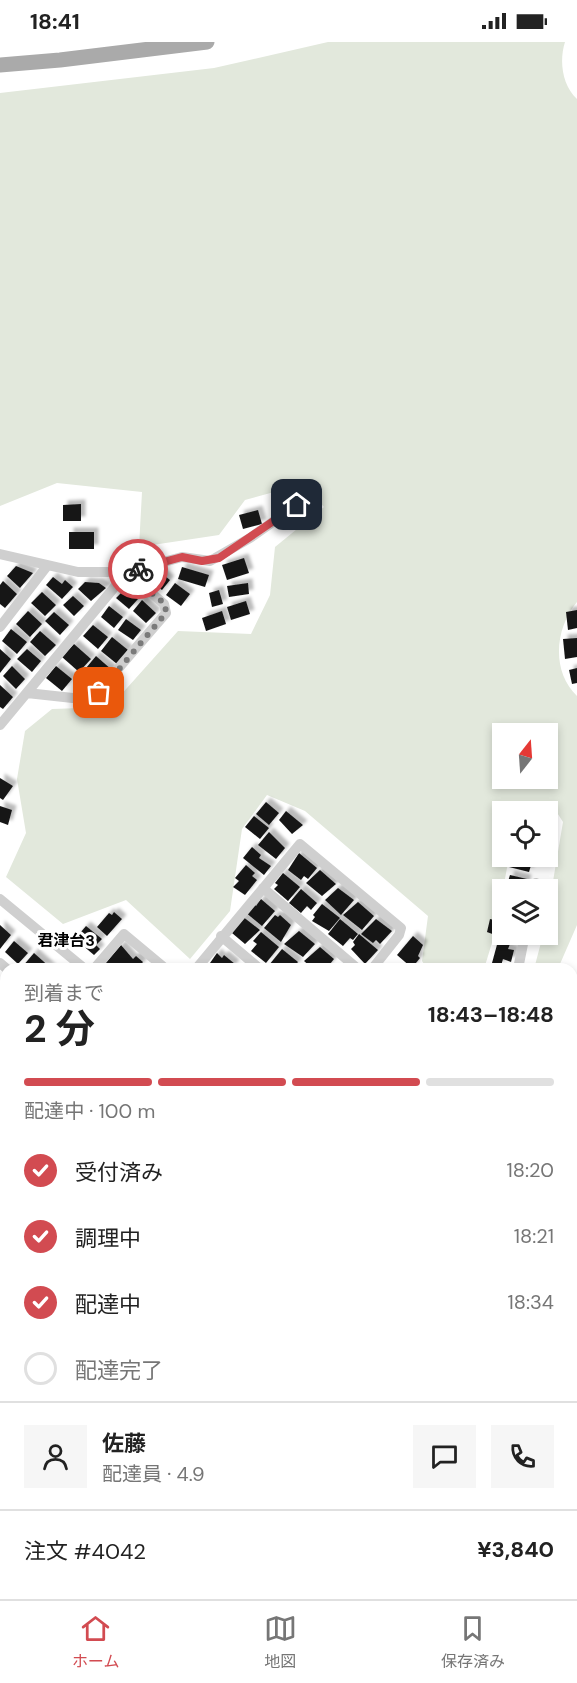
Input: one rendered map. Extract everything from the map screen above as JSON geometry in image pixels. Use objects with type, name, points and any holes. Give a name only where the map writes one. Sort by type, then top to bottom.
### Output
[{"type":"main road","points":[[0,65],[207,42]]},
{"type":"street","points":[[0,554],[78,572],[127,573],[182,557],[202,561],[219,558],[297,505]]},
{"type":"street","points":[[0,627],[47,566]]},
{"type":"street","points":[[0,725],[127,573]]},
{"type":"street","points":[[27,693],[92,700],[166,613],[165,604],[127,573]]},
{"type":"street","points":[[201,963],[300,844],[401,928],[399,935],[377,963]]},
{"type":"street","points":[[263,888],[351,963]]},
{"type":"street","points":[[0,899],[78,963]]},
{"type":"street","points":[[99,963],[124,934],[159,963]]},
{"type":"street","points":[[221,936],[253,963]]},
{"type":"street","points":[[519,963],[523,945]]},
{"type":"shaded area","points":[[328,42],[565,42],[562,57],[563,72],[568,87],[577,99],[577,602],[564,624],[559,649],[563,674],[577,696],[577,925],[560,963],[536,963],[540,945],[558,945],[558,879],[553,879],[555,867],[558,867],[563,822],[558,814],[558,801],[492,801],[492,867],[507,867],[505,879],[492,879],[492,943],[486,963],[423,963],[428,916],[305,811],[267,795],[242,829],[230,911],[190,959],[126,900],[63,924],[6,877],[26,833],[17,779],[25,731],[52,709],[110,707],[178,631],[251,634],[270,595],[275,547],[324,507],[303,484],[245,500],[219,535],[139,547],[142,492],[57,483],[0,506],[0,93],[214,68]]},
{"type":"building","points":[[81,504],[81,521],[63,521],[63,505]]},
{"type":"building","points":[[258,510],[262,524],[243,529],[239,515]]},
{"type":"building","points":[[69,532],[94,532],[94,549],[69,549]]},
{"type":"building","points":[[244,558],[249,573],[227,580],[222,565]]},
{"type":"building","points":[[16,566],[33,573],[20,588],[7,576]]},
{"type":"building","points":[[182,567],[209,575],[205,587],[178,579]]},
{"type":"building","points":[[156,569],[170,580],[162,590],[148,580]]},
{"type":"building","points":[[53,577],[62,584],[65,580],[73,587],[62,599],[46,585]]},
{"type":"building","points":[[3,581],[17,594],[5,608],[0,604],[0,585]]},
{"type":"building","points":[[85,582],[99,583],[106,588],[91,601],[78,589]]},
{"type":"building","points":[[175,583],[190,594],[181,606],[166,595]]},
{"type":"building","points":[[248,583],[249,594],[229,597],[227,586]]},
{"type":"building","points":[[126,588],[138,599],[129,609],[116,598]]},
{"type":"building","points":[[219,590],[223,604],[212,607],[209,593]]},
{"type":"building","points":[[42,592],[56,605],[45,616],[31,603]]},
{"type":"building","points":[[73,596],[84,606],[74,616],[63,605]]},
{"type":"building","points":[[142,600],[156,613],[146,623],[133,611]]},
{"type":"building","points":[[246,601],[250,614],[231,620],[227,607]]},
{"type":"building","points":[[109,606],[123,617],[114,628],[101,617]]},
{"type":"building","points":[[577,610],[577,628],[568,630],[566,612]]},
{"type":"building","points":[[28,611],[42,624],[30,637],[16,624]]},
{"type":"building","points":[[222,611],[226,624],[206,631],[202,618]]},
{"type":"building","points":[[54,612],[69,625],[60,635],[45,621]]},
{"type":"building","points":[[126,619],[141,630],[133,640],[118,630]]},
{"type":"building","points":[[93,625],[108,637],[98,649],[83,636]]},
{"type":"building","points":[[11,629],[27,642],[17,654],[2,641]]},
{"type":"building","points":[[40,631],[56,645],[45,656],[30,642]]},
{"type":"building","points":[[112,637],[128,650],[117,664],[101,651]]},
{"type":"building","points":[[577,638],[577,657],[565,659],[563,639]]},
{"type":"building","points":[[74,644],[91,659],[79,672],[62,657]]},
{"type":"building","points":[[0,649],[11,659],[0,673]]},
{"type":"building","points":[[27,649],[41,661],[32,672],[17,659]]},
{"type":"building","points":[[96,656],[112,670],[102,681],[86,668]]},
{"type":"building","points":[[12,666],[25,679],[16,689],[3,676]]},
{"type":"building","points":[[56,666],[72,679],[62,691],[46,678]]},
{"type":"building","points":[[577,668],[577,683],[572,684],[569,670]]},
{"type":"building","points":[[81,673],[95,686],[87,695],[73,682]]},
{"type":"building","points":[[0,685],[13,697],[3,709],[0,707]]},
{"type":"building","points":[[0,778],[13,786],[3,800],[0,798]]},
{"type":"building","points":[[266,802],[279,813],[269,825],[256,814]]},
{"type":"building","points":[[0,806],[12,810],[8,825],[0,822]]},
{"type":"building","points":[[286,811],[303,825],[292,834],[279,820]]},
{"type":"building","points":[[254,816],[269,828],[260,839],[245,827]]},
{"type":"building","points":[[269,832],[285,848],[276,859],[258,845]]},
{"type":"building","points":[[252,847],[261,855],[259,858],[271,866],[264,875],[243,858]]},
{"type":"building","points":[[299,853],[317,868],[308,879],[304,876],[301,880],[288,870]]},
{"type":"building","points":[[246,865],[255,873],[252,876],[257,880],[245,895],[233,887],[239,881],[235,878]]},
{"type":"building","points":[[509,867],[531,867],[529,872]]},
{"type":"building","points":[[320,870],[336,884],[322,896],[306,883]]},
{"type":"building","points":[[283,873],[300,887],[288,901],[274,889],[278,885],[275,883]]},
{"type":"building","points":[[510,875],[527,879],[509,879]]},
{"type":"building","points":[[338,888],[354,900],[341,915],[325,900]]},
{"type":"building","points":[[301,889],[317,903],[311,910],[307,906],[301,913],[289,903]]},
{"type":"building","points":[[261,899],[275,911],[262,926],[245,912],[253,903],[256,906]]},
{"type":"building","points":[[358,902],[374,916],[362,930],[343,915]]},
{"type":"building","points":[[322,904],[340,918],[329,931],[312,921],[315,917],[313,915]]},
{"type":"building","points":[[114,912],[122,919],[107,936],[97,927],[109,913],[112,915]]},
{"type":"building","points":[[275,915],[278,917],[280,915],[291,925],[281,942],[264,928]]},
{"type":"building","points":[[242,916],[260,930],[245,944],[232,933]]},
{"type":"building","points":[[340,919],[358,934],[353,940],[350,938],[343,946],[328,934]]},
{"type":"building","points":[[376,919],[392,931],[380,944],[376,940],[373,943],[361,934]]},
{"type":"building","points":[[490,919],[492,919],[492,934],[487,932]]},
{"type":"building","points":[[0,925],[11,935],[0,949]]},
{"type":"building","points":[[86,926],[102,939],[96,945],[100,949],[94,955],[75,939]]},
{"type":"building","points":[[299,931],[315,944],[303,957],[284,944]]},
{"type":"building","points":[[261,932],[279,947],[266,963],[251,951],[257,944],[253,941]]},
{"type":"building","points":[[359,934],[378,950],[364,963],[351,949],[355,945],[353,942]]},
{"type":"building","points":[[413,936],[423,945],[418,956],[420,958],[416,963],[406,963],[397,955]]},
{"type":"building","points":[[14,941],[28,953],[17,963],[5,952]]},
{"type":"building","points":[[121,945],[133,959],[136,956],[143,962],[142,963],[106,963]]},
{"type":"building","points":[[497,945],[510,945],[508,949],[514,950],[511,962],[503,959],[502,963],[492,963]]},
{"type":"building","points":[[320,947],[334,959],[331,963],[306,963],[304,961]]},
{"type":"building","points":[[282,949],[298,962],[297,963],[271,963]]},
{"type":"building","points":[[34,953],[45,963],[25,963]]},
{"type":"building","points":[[217,953],[222,958],[224,955],[234,963],[210,963]]},
{"type":"way so far","points":[[99,693],[166,613],[165,604],[127,573],[138,569]]},
{"type":"district","name":"君津台3","points":[[66,940]]},
{"type":"route","points":[[138,569],[182,557],[202,561],[219,558],[297,505]]}]
